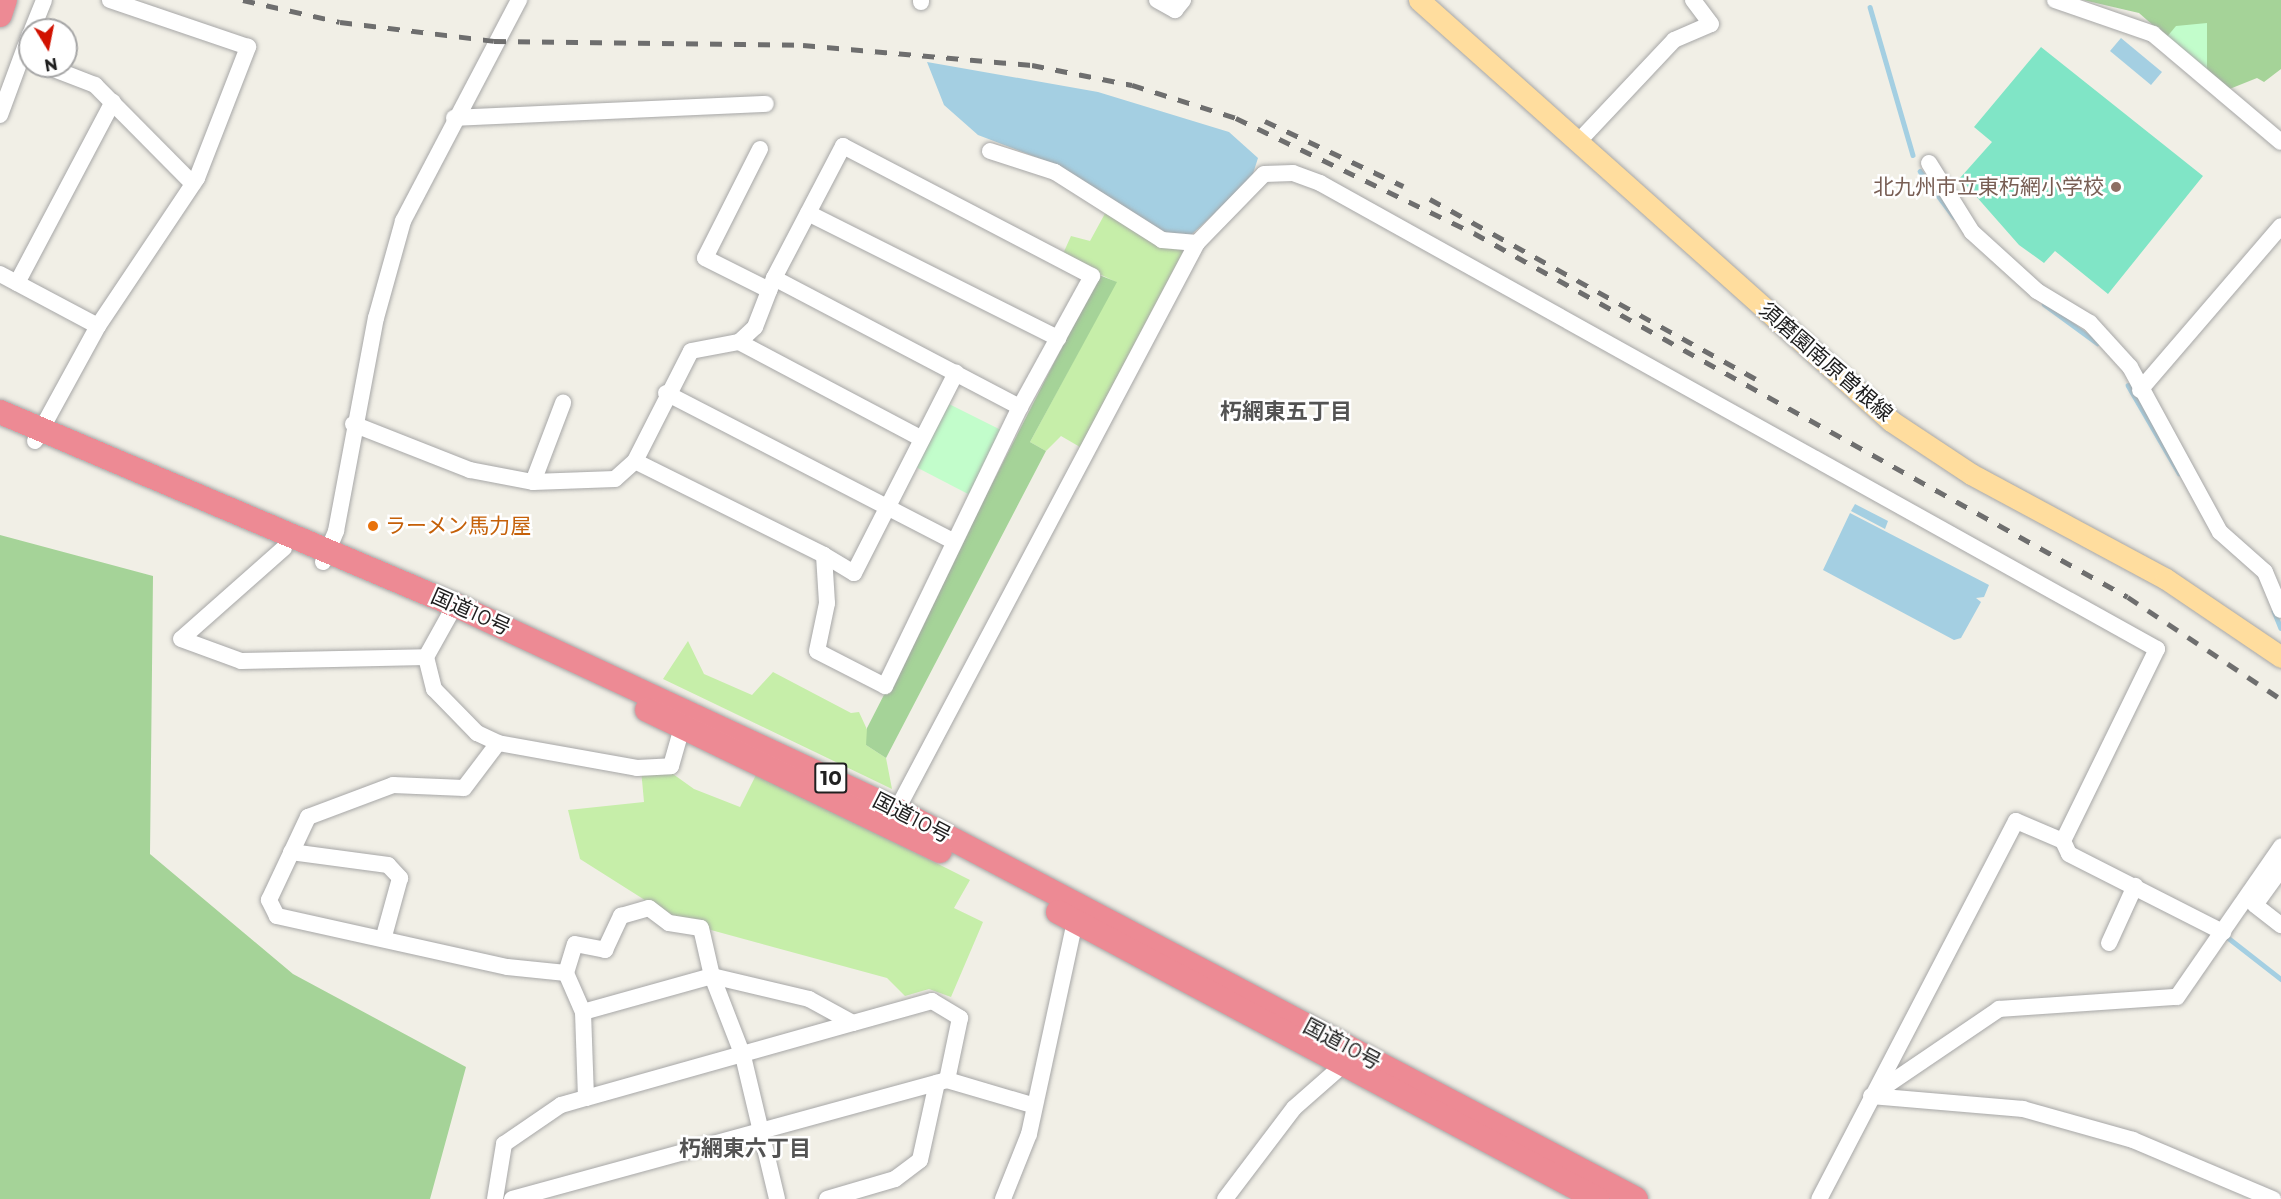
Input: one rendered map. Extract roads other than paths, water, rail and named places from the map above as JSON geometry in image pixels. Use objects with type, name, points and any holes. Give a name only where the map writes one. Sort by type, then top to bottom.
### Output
[{"type":"highway","points":[[0,15],[5,0]]},
{"type":"highway","name":"国道10号","points":[[0,412],[38,435],[284,548],[327,556]]},
{"type":"highway","name":"国道10号","points":[[0,429],[38,435],[327,556],[685,718],[893,817],[1636,1199]]},
{"type":"highway","name":"国道10号","points":[[893,817],[1075,921],[1596,1199]]},
{"type":"main road","name":"須磨園南原曽根線","points":[[1419,0],[1891,421],[1971,474],[2166,579],[2281,657]]},
{"type":"street","points":[[37,18],[44,0]]},
{"type":"street","points":[[38,435],[98,326],[193,184],[248,47],[110,0]]},
{"type":"street","points":[[327,556],[353,424],[403,220],[454,118],[519,0]]},
{"type":"street","points":[[1157,0],[1175,10],[1183,0]]},
{"type":"street","points":[[1578,142],[1674,40],[1711,24],[1693,0]]},
{"type":"street","points":[[2055,0],[2153,34],[2281,142]]},
{"type":"street","points":[[0,115],[18,74]]},
{"type":"street","points":[[77,78],[95,85],[193,184]]},
{"type":"street","points":[[17,284],[112,102]]},
{"type":"street","points":[[454,118],[766,104]]},
{"type":"street","points":[[353,424],[470,470],[533,482],[615,479],[635,461],[666,393],[691,351],[739,342],[754,327],[771,284],[843,146],[1092,276],[1020,407],[953,541],[885,686],[817,651],[826,603],[824,555]]},
{"type":"street","points":[[759,149],[705,258],[771,284],[956,373],[1020,407]]},
{"type":"street","points":[[990,151],[1055,172],[1162,240],[1197,243]]},
{"type":"street","points":[[1929,163],[1972,232],[2037,291],[2090,323],[2130,367],[2140,390],[2220,532],[2265,572],[2281,610]]},
{"type":"street","points":[[893,817],[1197,243],[1264,174],[1293,173],[1320,183],[2157,649],[2063,841]]},
{"type":"street","points":[[808,213],[1058,339]]},
{"type":"street","points":[[2140,390],[2281,226]]},
{"type":"street","points":[[0,274],[98,326]]},
{"type":"street","points":[[739,342],[922,440]]},
{"type":"street","points":[[635,461],[824,555],[854,573],[956,373]]},
{"type":"street","points":[[666,393],[953,541]]},
{"type":"street","points":[[533,482],[563,403]]},
{"type":"street","points":[[284,548],[180,639],[241,661],[426,657]]},
{"type":"street","points":[[451,611],[426,657],[434,689],[477,734],[498,743],[637,768],[672,766],[685,718]]},
{"type":"street","points":[[498,743],[464,788],[393,785],[308,817],[269,900],[270,912],[384,936],[497,965],[566,974]]},
{"type":"street","points":[[1819,1199],[2016,821],[2063,841],[2069,854],[2223,932]]},
{"type":"street","points":[[1871,1096],[1999,1009],[2177,997],[2281,847]]},
{"type":"street","points":[[291,852],[388,865],[400,878],[384,936]]},
{"type":"street","points":[[2281,869],[2255,905],[2281,925]]},
{"type":"street","points":[[2109,943],[2134,886]]},
{"type":"street","points":[[585,1098],[583,1012],[566,974],[575,944],[605,950],[621,916],[649,908],[669,923],[701,928],[712,976],[743,1056],[758,1129],[777,1199]]},
{"type":"street","points":[[1003,1199],[1029,1134],[1032,1105],[1075,921]]},
{"type":"street","points":[[583,1012],[712,976],[809,999],[853,1023]]},
{"type":"street","points":[[495,1199],[504,1144],[561,1105],[743,1056],[932,1001],[960,1018],[920,1160],[895,1179],[827,1199]]},
{"type":"street","points":[[1226,1199],[1294,1108],[1344,1064]]},
{"type":"street","points":[[512,1199],[758,1129],[942,1082],[1032,1105]]},
{"type":"street","points":[[1871,1096],[2023,1109],[2133,1140],[2273,1199]]},
{"type":"water","points":[[2121,38],[2162,72],[2151,85],[2110,51]]},
{"type":"water","points":[[927,62],[1098,92],[1229,132],[1258,158],[1251,180],[1191,235],[1167,234],[1059,166],[978,135],[944,105]]},
{"type":"water","points":[[1855,504],[1888,521],[1885,529],[1851,511]]},
{"type":"water","points":[[1850,513],[1989,585],[1984,597],[1976,598],[1981,602],[1961,638],[1954,640],[1823,570]]},
{"type":"waterway","points":[[1870,7],[1913,155]]},
{"type":"waterway","points":[[1920,171],[1954,217]]},
{"type":"waterway","points":[[2044,304],[2097,343]]},
{"type":"waterway","points":[[2128,385],[2179,473]]},
{"type":"waterway","points":[[2274,611],[2281,628]]},
{"type":"waterway","points":[[2226,936],[2281,979]]},
{"type":"railway","points":[[243,0],[340,22],[494,41],[803,45],[1032,65],[1132,85],[1236,118],[1474,233],[2128,597],[2281,699]]},
{"type":"railway","points":[[1265,121],[1403,186]]},
{"type":"railway","points":[[1430,199],[1756,379]]},
{"type":"place","name":"北九州市立東朽網小学校","points":[[2116,187]]},
{"type":"place","name":"ラーメン馬力屋","points":[[373,526]]},
{"type":"district","name":"朽網東五丁目","points":[[1286,412]]},
{"type":"district","name":"朽網東六丁目","points":[[745,1149]]}]
